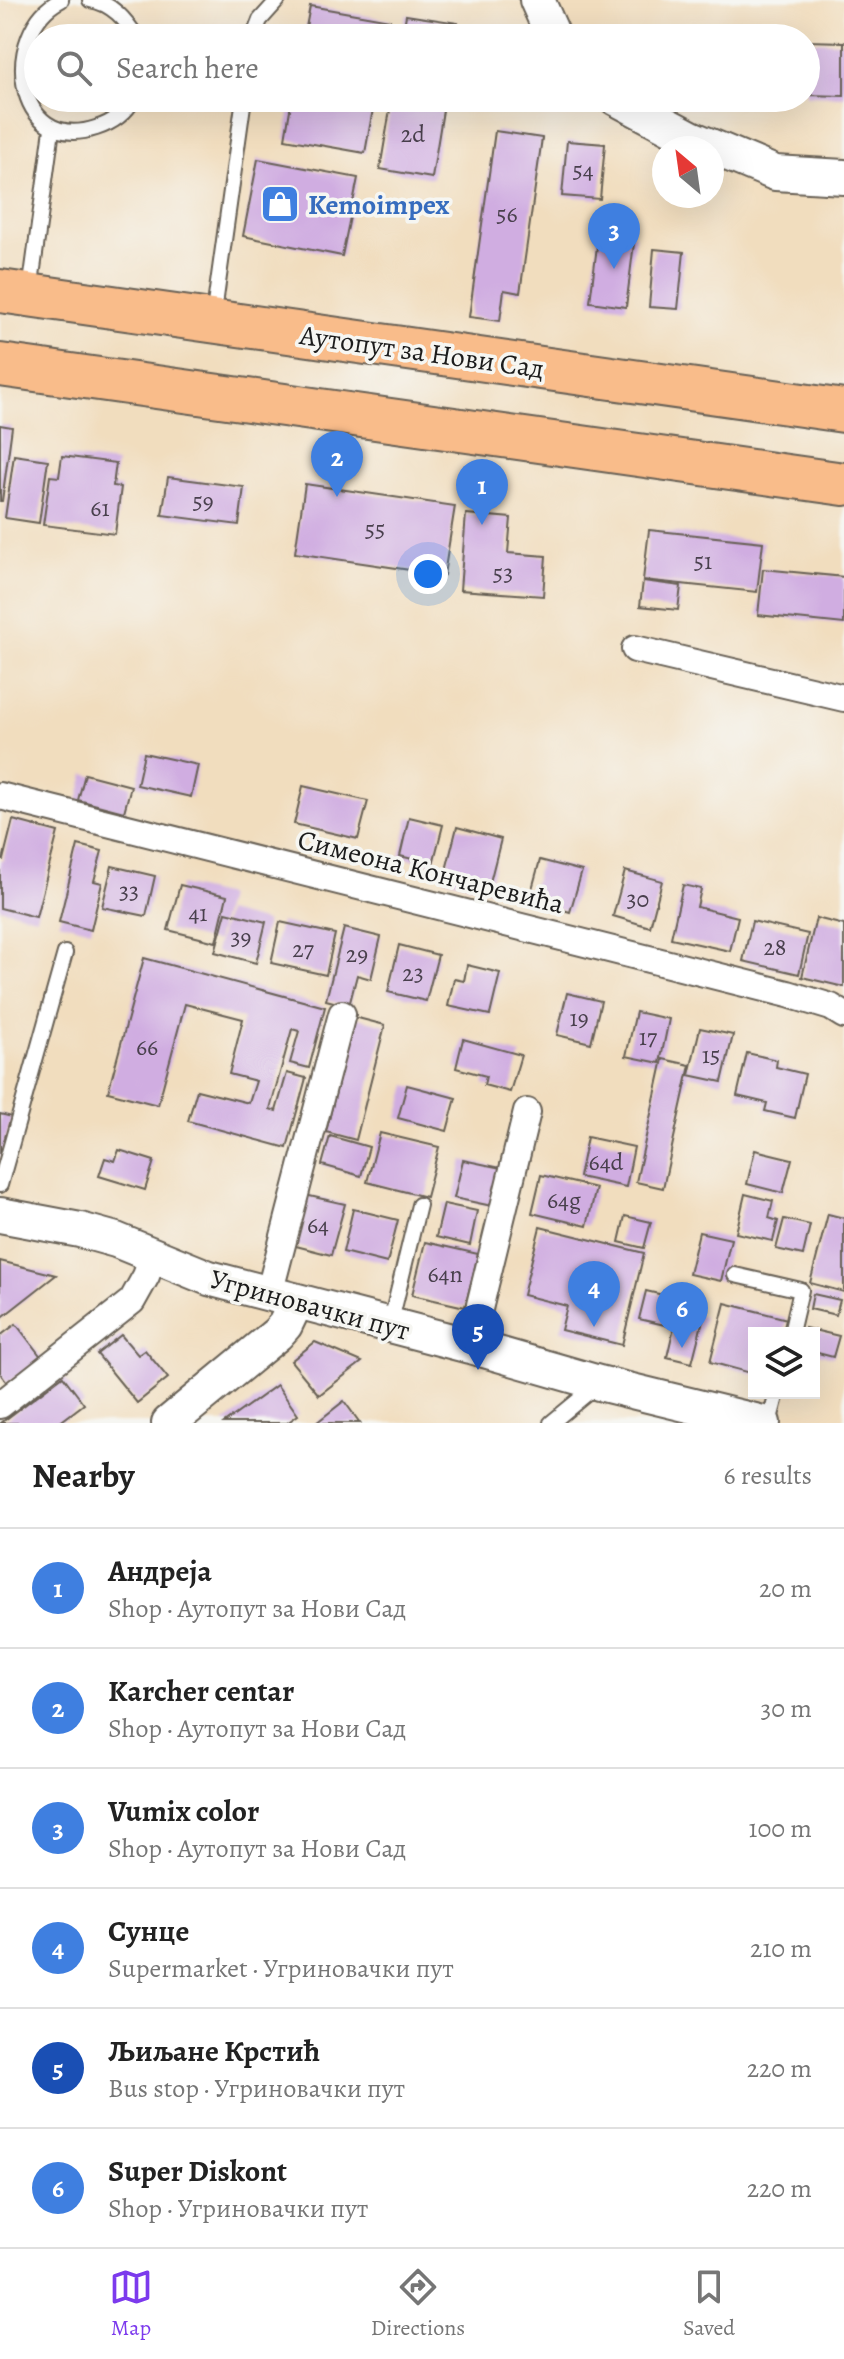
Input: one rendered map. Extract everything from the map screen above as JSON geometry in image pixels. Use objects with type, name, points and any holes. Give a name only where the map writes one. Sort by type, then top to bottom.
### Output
[{"type":"main road","name":"Аутопут за Нови Сад","points":[[15,293],[844,411]]},
{"type":"main road","points":[[0,365],[844,484]]},
{"type":"street","points":[[537,0],[548,24]]},
{"type":"street","points":[[642,112],[691,138],[775,173],[844,177]]},
{"type":"street","points":[[635,649],[844,698]]},
{"type":"street","name":"Симеона Кончаревића","points":[[0,796],[788,994],[831,1007],[844,1015]]},
{"type":"street","points":[[169,1423],[285,1325],[283,1298],[342,1014]]},
{"type":"street","points":[[470,1346],[527,1112]]},
{"type":"street","name":"Угриновачки пут","points":[[0,1215],[116,1240],[209,1278],[470,1346],[712,1417],[763,1423]]},
{"type":"street","points":[[0,1405],[132,1301],[153,1256]]},
{"type":"lane","points":[[24,108],[11,87],[10,49],[18,28],[40,7],[61,0]]},
{"type":"lane","points":[[90,0],[99,1],[125,18],[129,24]]},
{"type":"lane","points":[[258,24],[267,9],[278,0]]},
{"type":"lane","points":[[26,112],[52,129],[82,133],[111,123],[121,112]]},
{"type":"lane","points":[[213,321],[242,112]]},
{"type":"lane","points":[[15,293],[52,129]]},
{"type":"lane","points":[[0,1185],[65,953]]},
{"type":"lane","points":[[390,1325],[419,1205]]},
{"type":"lane","points":[[735,1275],[801,1290],[792,1327]]},
{"type":"lane","points":[[551,1423],[599,1383]]},
{"type":"lane","points":[[769,1423],[775,1399]]},
{"type":"building","points":[[310,6],[390,20],[389,24],[307,24]]},
{"type":"building","points":[[406,15],[458,23],[458,24],[404,24]]},
{"type":"building","points":[[820,41],[844,42],[844,96],[820,95]]},
{"type":"building","points":[[290,112],[372,112],[365,153],[285,139]]},
{"type":"building","points":[[390,112],[443,112],[432,178],[380,169]]},
{"type":"building","points":[[495,131],[542,138],[520,293],[504,290],[500,321],[469,317]]},
{"type":"building","points":[[567,141],[605,144],[600,199],[562,196]]},
{"type":"building","points":[[258,159],[358,178],[342,256],[243,236]]},
{"type":"building","points":[[599,230],[635,235],[626,307],[590,302]]},
{"type":"building","points":[[654,249],[684,252],[678,309],[649,307]]},
{"type":"building","points":[[0,425],[12,427],[2,501],[0,501]]},
{"type":"building","points":[[14,455],[48,460],[39,523],[5,518]]},
{"type":"building","points":[[62,456],[116,463],[113,486],[121,487],[115,534],[43,525],[50,476],[59,477]]},
{"type":"building","points":[[168,477],[244,487],[239,525],[162,515]]},
{"type":"building","points":[[305,484],[455,506],[444,575],[295,553]]},
{"type":"building","points":[[466,514],[511,518],[508,553],[546,556],[543,596],[460,590]]},
{"type":"building","points":[[649,530],[763,542],[757,592],[643,580]]},
{"type":"building","points":[[763,569],[844,577],[844,624],[758,615]]},
{"type":"building","points":[[643,581],[681,586],[678,610],[640,606]]},
{"type":"building","points":[[144,753],[198,765],[191,797],[137,785]]},
{"type":"building","points":[[85,774],[131,786],[124,812],[78,800]]},
{"type":"building","points":[[303,786],[368,801],[358,839],[294,824]]},
{"type":"building","points":[[409,817],[443,825],[433,864],[400,856]]},
{"type":"building","points":[[13,820],[58,832],[36,917],[0,908],[0,860],[3,860]]},
{"type":"building","points":[[457,827],[501,839],[488,890],[444,878]]},
{"type":"building","points":[[78,845],[102,851],[94,881],[102,883],[91,930],[59,922]]},
{"type":"building","points":[[540,860],[582,871],[570,912],[529,900]]},
{"type":"building","points":[[112,866],[155,876],[146,916],[102,907]]},
{"type":"building","points":[[625,871],[662,881],[650,927],[613,916]]},
{"type":"building","points":[[180,885],[227,896],[216,942],[168,930]]},
{"type":"building","points":[[683,885],[701,889],[697,907],[738,917],[730,951],[671,938]]},
{"type":"building","points":[[226,912],[266,922],[256,963],[215,952]]},
{"type":"building","points":[[816,918],[844,925],[844,987],[802,977]]},
{"type":"building","points":[[752,921],[808,934],[799,974],[743,961]]},
{"type":"building","points":[[280,922],[335,934],[326,975],[271,963]]},
{"type":"building","points":[[344,928],[381,937],[371,979],[357,975],[349,1006],[326,1000]]},
{"type":"building","points":[[399,945],[438,955],[426,1001],[388,992]]},
{"type":"building","points":[[144,958],[325,1007],[309,1068],[290,1063],[299,1031],[292,1029],[270,1109],[276,1111],[287,1073],[306,1078],[287,1148],[188,1121],[197,1090],[249,1103],[256,1081],[229,1074],[243,1019],[185,1004],[158,1105],[108,1092]]},
{"type":"building","points":[[467,965],[500,973],[490,1015],[448,1006],[454,979],[464,981]]},
{"type":"building","points":[[567,993],[601,1001],[591,1043],[557,1035]]},
{"type":"building","points":[[636,1012],[669,1019],[660,1063],[626,1056]]},
{"type":"building","points":[[354,1017],[385,1025],[356,1140],[326,1132]]},
{"type":"building","points":[[700,1028],[733,1035],[722,1082],[689,1075]]},
{"type":"building","points":[[463,1039],[521,1055],[510,1092],[484,1085],[486,1076],[456,1068]]},
{"type":"building","points":[[747,1053],[777,1060],[776,1067],[805,1074],[795,1118],[765,1111],[767,1103],[737,1096]]},
{"type":"building","points":[[663,1059],[690,1065],[663,1188],[636,1182]]},
{"type":"building","points":[[407,1085],[456,1098],[447,1131],[398,1118]]},
{"type":"building","points":[[0,1114],[12,1117],[1,1157],[0,1157]]},
{"type":"building","points":[[380,1133],[439,1147],[426,1197],[367,1182]]},
{"type":"building","points":[[330,1136],[369,1147],[361,1176],[322,1165]]},
{"type":"building","points":[[587,1137],[634,1147],[626,1187],[579,1177]]},
{"type":"building","points":[[119,1150],[154,1161],[145,1190],[99,1176],[105,1158],[115,1161]]},
{"type":"building","points":[[755,1150],[792,1159],[783,1193],[747,1184]]},
{"type":"building","points":[[463,1160],[501,1168],[492,1206],[454,1198]]},
{"type":"building","points":[[541,1175],[596,1188],[587,1226],[532,1213]]},
{"type":"building","points":[[745,1194],[773,1201],[769,1218],[778,1221],[773,1241],[736,1233]]},
{"type":"building","points":[[305,1195],[345,1204],[331,1255],[292,1245]]},
{"type":"building","points":[[444,1204],[477,1211],[470,1245],[436,1237]]},
{"type":"building","points":[[353,1209],[398,1220],[387,1263],[343,1252]]},
{"type":"building","points":[[828,1214],[844,1218],[844,1292],[810,1283]]},
{"type":"building","points":[[625,1216],[651,1222],[644,1248],[619,1242]]},
{"type":"building","points":[[784,1219],[810,1225],[803,1255],[776,1249]]},
{"type":"building","points":[[540,1227],[644,1253],[622,1345],[561,1330],[567,1306],[523,1295]]},
{"type":"building","points":[[699,1232],[731,1239],[721,1281],[689,1274]]},
{"type":"building","points":[[425,1242],[478,1254],[465,1307],[412,1295]]},
{"type":"building","points":[[0,1261],[56,1275],[0,1319]]},
{"type":"building","points":[[646,1291],[676,1298],[669,1326],[639,1319]]},
{"type":"building","points":[[813,1294],[840,1300],[836,1315],[810,1309]]},
{"type":"building","points":[[725,1303],[787,1319],[785,1327],[748,1327],[748,1372],[710,1362]]},
{"type":"building","points":[[678,1310],[704,1316],[692,1363],[667,1357]]},
{"type":"building","points":[[16,1324],[42,1358],[7,1383],[0,1373],[0,1336]]},
{"type":"building","points":[[820,1332],[839,1336],[833,1357],[820,1354]]},
{"type":"building","points":[[121,1335],[138,1355],[145,1350],[168,1378],[137,1403],[97,1354]]},
{"type":"building","points":[[315,1342],[362,1362],[319,1395],[291,1361]]},
{"type":"building","points":[[63,1376],[84,1404],[59,1423],[1,1423]]},
{"type":"building","points":[[277,1385],[298,1415],[287,1423],[224,1423]]},
{"type":"building","points":[[344,1401],[360,1423],[316,1423]]},
{"type":"place","name":"Kemoimpex","points":[[280,204]]},
{"type":"place","name":"Vumix color","points":[[614,269]]},
{"type":"place","name":"Karcher centar","points":[[337,497]]},
{"type":"place","name":"Андреја","points":[[482,525]]},
{"type":"place","name":"Сунце","points":[[594,1327]]},
{"type":"place","name":"Super Diskont","points":[[682,1348]]},
{"type":"place","name":"Љиљане Крстић","points":[[478,1370]]}]
